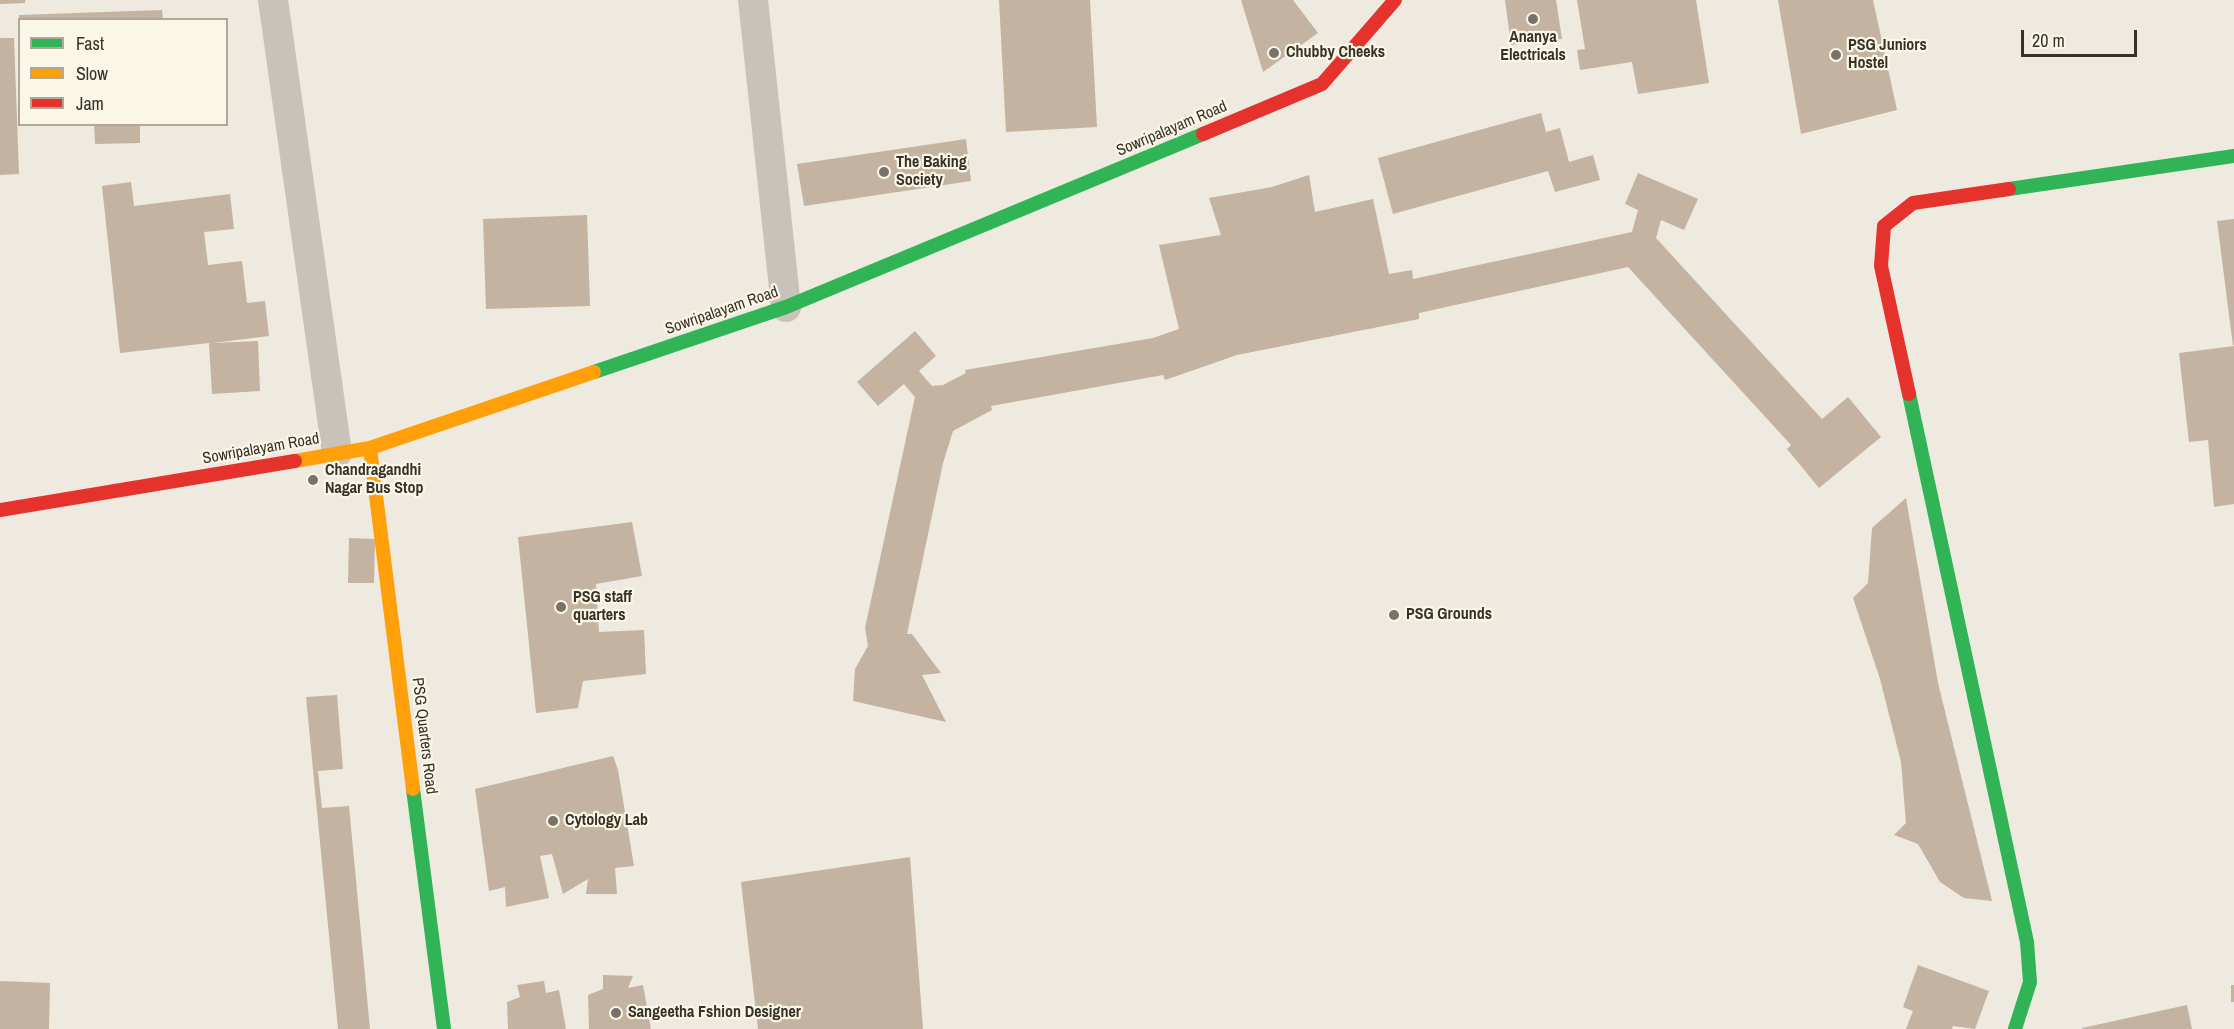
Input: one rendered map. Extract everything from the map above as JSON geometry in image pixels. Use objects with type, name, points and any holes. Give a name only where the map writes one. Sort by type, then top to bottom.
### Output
[{"type":"street","points":[[273,0],[337,453]]},
{"type":"street","points":[[753,0],[786,307]]},
{"type":"street","name":"Sowripalayam Road","points":[[0,510],[370,448],[786,307],[1322,84],[1395,0]]},
{"type":"street","points":[[2015,1029],[2030,982],[2026,942],[1881,266],[1884,226],[1913,202],[2234,156]]},
{"type":"street","name":"PSG Quarters Road","points":[[370,448],[444,1029]]},
{"type":"building","points":[[0,0],[25,0],[25,3],[0,4]]},
{"type":"building","points":[[999,0],[1090,0],[1097,127],[1006,132]]},
{"type":"building","name":"Chubby Cheeks","points":[[1241,0],[1293,0],[1318,33],[1263,72]]},
{"type":"building","name":"Ananya Electricals","points":[[1505,0],[1556,0],[1562,39],[1511,45]]},
{"type":"building","points":[[1577,0],[1696,0],[1709,83],[1638,94],[1632,62],[1580,70],[1577,50],[1585,49]]},
{"type":"building","name":"PSG Juniors Hostel","points":[[1778,0],[1873,0],[1897,110],[1801,134]]},
{"type":"building","points":[[162,10],[163,18],[19,18],[19,15]]},
{"type":"building","points":[[0,38],[14,38],[19,174],[0,175]]},
{"type":"building","points":[[1541,113],[1546,132],[1560,128],[1569,162],[1593,155],[1600,180],[1555,192],[1548,171],[1393,214],[1378,158]]},
{"type":"building","points":[[94,126],[140,126],[140,143],[95,144]]},
{"type":"building","name":"The Baking Society","points":[[966,139],[971,181],[804,206],[797,164]]},
{"type":"building","points":[[1638,173],[1698,199],[1684,230],[1661,220],[1656,238],[1822,419],[1848,397],[1881,437],[1819,488],[1787,449],[1791,445],[1628,267],[1419,313],[1419,319],[1237,355],[1165,380],[1163,375],[991,406],[992,410],[953,431],[943,463],[907,634],[912,634],[941,673],[922,675],[946,722],[853,701],[855,669],[868,646],[865,628],[915,397],[904,384],[878,406],[857,382],[915,331],[936,356],[919,371],[932,386],[943,385],[966,373],[965,370],[1153,338],[1179,329],[1159,245],[1221,235],[1209,198],[1272,187],[1309,175],[1315,212],[1373,199],[1389,274],[1412,270],[1413,279],[1632,232],[1638,210],[1625,204]]},
{"type":"building","points":[[131,182],[134,206],[230,194],[234,229],[204,232],[208,265],[242,261],[247,303],[265,301],[269,336],[213,343],[258,341],[260,391],[212,394],[209,343],[120,353],[102,186]]},
{"type":"building","points":[[587,215],[590,306],[486,309],[483,219]]},
{"type":"building","points":[[2234,219],[2234,345],[2233,346],[2217,221]]},
{"type":"building","points":[[2234,346],[2234,504],[2214,507],[2208,440],[2189,442],[2179,353]]},
{"type":"building","points":[[1906,498],[1938,683],[1992,901],[1964,898],[1940,882],[1918,844],[1894,835],[1906,823],[1901,762],[1880,679],[1853,598],[1868,583],[1872,528]]},
{"type":"building","name":"PSG staff quarters","points":[[632,522],[642,576],[596,584],[599,632],[644,630],[646,674],[583,681],[578,708],[536,713],[518,537]]},
{"type":"building","points":[[349,538],[375,539],[374,583],[348,583]]},
{"type":"building","points":[[337,695],[343,769],[318,771],[322,808],[349,806],[370,1029],[338,1029],[306,697]]},
{"type":"building","name":"Cytology Lab","points":[[613,756],[618,770],[634,866],[615,868],[617,894],[586,894],[588,879],[563,894],[552,854],[540,856],[549,898],[506,907],[505,887],[489,891],[475,789]]},
{"type":"building","points":[[910,857],[923,1029],[758,1029],[741,882]]},
{"type":"building","points":[[1918,965],[1989,991],[1975,1029],[1953,1026],[1952,1029],[1906,1029],[1913,1011],[1903,1007]]},
{"type":"building","points":[[603,975],[633,976],[628,988],[643,985],[651,1029],[589,1029],[588,995],[603,989]]},
{"type":"building","points":[[0,981],[50,983],[49,1029],[0,1029]]},
{"type":"building","points":[[544,981],[546,993],[559,990],[566,1029],[508,1029],[507,1002],[520,997],[517,985]]},
{"type":"building","points":[[2231,985],[2234,985],[2234,1002],[2231,1002]]},
{"type":"building","points":[[2187,1005],[2192,1029],[2082,1029],[2082,1028]]},
{"type":"traffic: fast","points":[[594,372],[786,307],[1203,134]]},
{"type":"traffic: fast","points":[[2009,189],[2234,156]]},
{"type":"traffic: fast","points":[[1909,394],[2027,942],[2030,982],[2015,1029]]},
{"type":"traffic: fast","points":[[413,789],[444,1029]]},
{"type":"traffic: slow","points":[[295,461],[370,448],[594,372]]},
{"type":"traffic: slow","points":[[370,448],[413,789]]},
{"type":"traffic: jam","points":[[1203,134],[1322,84],[1395,0]]},
{"type":"traffic: jam","points":[[1909,394],[1881,266],[1884,226],[1913,203],[2009,189]]},
{"type":"traffic: jam","points":[[0,510],[295,461]]},
{"type":"place","name":"Ananya Electricals","points":[[1533,19]]},
{"type":"place","name":"Chubby Cheeks","points":[[1274,53]]},
{"type":"place","name":"PSG Juniors Hostel","points":[[1836,55]]},
{"type":"place","name":"The Baking Society","points":[[884,172]]},
{"type":"place","name":"Chandragandhi Nagar Bus Stop","points":[[313,480]]},
{"type":"place","name":"PSG staff quarters","points":[[561,607]]},
{"type":"place","name":"PSG Grounds","points":[[1394,615]]},
{"type":"place","name":"Cytology Lab","points":[[553,821]]},
{"type":"place","name":"Sangeetha Fshion Designer","points":[[616,1013]]}]
